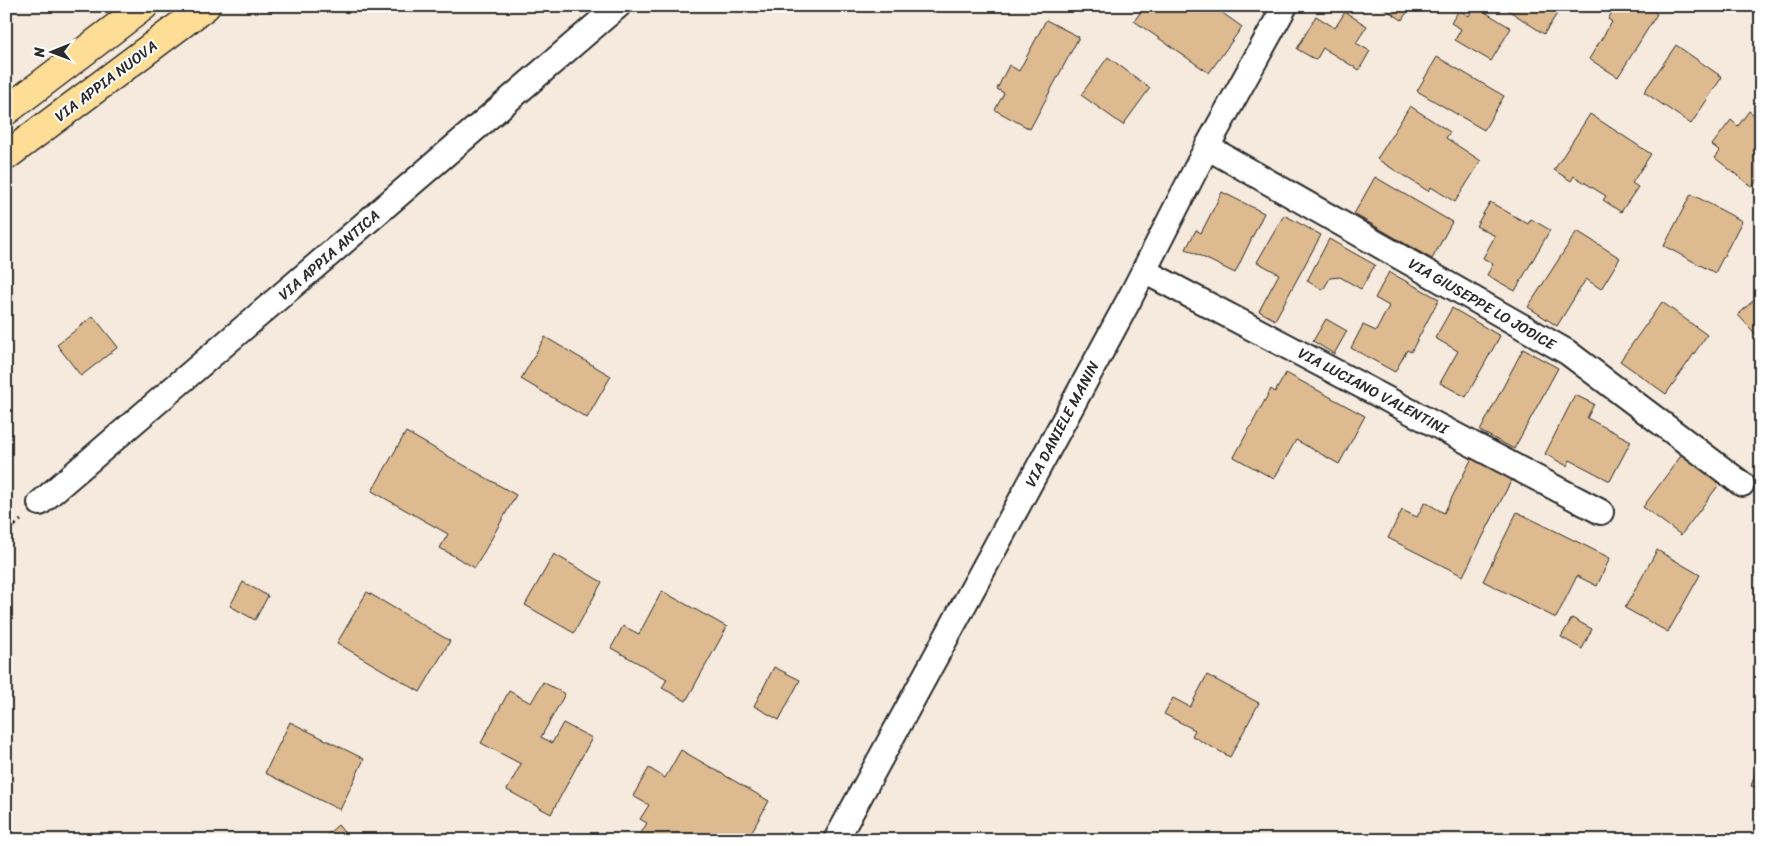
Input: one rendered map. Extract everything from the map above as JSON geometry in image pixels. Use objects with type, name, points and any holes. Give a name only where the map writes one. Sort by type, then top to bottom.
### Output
[{"type":"main road","points":[[6,110],[144,6]]},
{"type":"main road","name":"VIA APPIA NUOVA","points":[[6,156],[206,6]]},
{"type":"street","name":"VIA APPIA ANTICA","points":[[40,503],[618,6]]},
{"type":"street","name":"VIA DANIELE MANIN","points":[[836,840],[1285,6]]},
{"type":"street","name":"VIA GIUSEPPE LO JODICE","points":[[1208,147],[1567,352],[1742,484]]},
{"type":"street","name":"VIA LUCIANO VALENTINI","points":[[1144,271],[1601,512]]},
{"type":"building","points":[[1145,6],[1213,6],[1242,27],[1209,73],[1134,21]]},
{"type":"building","points":[[1380,6],[1411,6],[1402,20]]},
{"type":"building","points":[[1475,6],[1511,28],[1491,61],[1455,40],[1461,29],[1451,23],[1459,10],[1469,16]]},
{"type":"building","points":[[1502,6],[1555,6],[1560,9],[1544,34]]},
{"type":"building","points":[[1616,6],[1646,6],[1657,14],[1618,77],[1589,59],[1612,22],[1608,19]]},
{"type":"building","points":[[1345,12],[1367,26],[1356,43],[1370,51],[1359,70],[1323,48],[1316,60],[1297,49],[1316,16],[1335,28]]},
{"type":"building","points":[[1046,20],[1079,37],[1030,129],[995,110],[1004,93],[997,89],[1009,65],[1019,71]]},
{"type":"building","points":[[1676,45],[1722,77],[1691,124],[1644,92]]},
{"type":"building","points":[[1108,57],[1150,88],[1123,125],[1081,95]]},
{"type":"building","points":[[1437,57],[1504,96],[1484,130],[1417,91]]},
{"type":"building","points":[[1410,106],[1450,132],[1446,138],[1481,161],[1455,202],[1431,187],[1428,191],[1377,159]]},
{"type":"building","points":[[1749,111],[1761,120],[1761,176],[1752,187],[1715,158],[1720,151],[1712,145],[1731,120],[1738,126]]},
{"type":"building","points":[[1590,114],[1651,154],[1632,183],[1638,187],[1621,212],[1603,200],[1606,196],[1574,176],[1571,181],[1554,170]]},
{"type":"building","points":[[1375,177],[1452,222],[1432,259],[1354,214]]},
{"type":"building","points":[[1222,192],[1264,213],[1235,273],[1186,249],[1196,230],[1201,233]]},
{"type":"building","points":[[1691,194],[1742,221],[1715,273],[1664,246]]},
{"type":"building","points":[[1490,202],[1528,224],[1531,219],[1550,230],[1515,291],[1487,275],[1493,264],[1483,258],[1495,236],[1476,226]]},
{"type":"building","points":[[1284,215],[1321,235],[1275,320],[1259,311],[1279,274],[1257,262]]},
{"type":"building","points":[[1577,231],[1620,258],[1601,289],[1586,279],[1557,326],[1528,307]]},
{"type":"building","points":[[1329,239],[1375,265],[1361,289],[1340,277],[1330,278],[1323,290],[1307,281]]},
{"type":"building","points":[[1389,272],[1439,299],[1411,352],[1407,350],[1395,372],[1351,348],[1363,325],[1376,331],[1389,306],[1375,298]]},
{"type":"building","points":[[1761,293],[1761,340],[1738,315]]},
{"type":"building","points":[[1662,302],[1707,335],[1666,394],[1620,361]]},
{"type":"building","points":[[1452,308],[1500,336],[1466,397],[1440,383],[1458,351],[1435,338]]},
{"type":"building","points":[[93,316],[118,347],[81,376],[57,345]]},
{"type":"building","points":[[1326,319],[1347,331],[1334,354],[1313,341]]},
{"type":"building","points":[[545,337],[611,376],[587,418],[521,379]]},
{"type":"building","points":[[1523,349],[1558,368],[1514,449],[1480,431]]},
{"type":"building","points":[[1286,373],[1365,416],[1339,464],[1296,440],[1274,479],[1234,457],[1271,389],[1275,392]]},
{"type":"building","points":[[1575,395],[1594,404],[1587,418],[1631,441],[1610,481],[1570,460],[1567,466],[1545,454]]},
{"type":"building","points":[[406,432],[516,495],[475,568],[440,548],[448,534],[372,491]]},
{"type":"building","points":[[1683,453],[1721,482],[1681,535],[1643,507]]},
{"type":"building","points":[[1474,454],[1514,475],[1463,576],[1388,538],[1402,510],[1417,517],[1425,502],[1444,513]]},
{"type":"building","points":[[1517,512],[1610,558],[1597,586],[1577,576],[1556,618],[1483,581]]},
{"type":"building","points":[[1657,550],[1700,575],[1668,632],[1625,608]]},
{"type":"building","points":[[554,554],[602,582],[574,633],[525,605]]},
{"type":"building","points":[[243,582],[268,596],[255,620],[230,606]]},
{"type":"building","points":[[662,591],[727,627],[686,701],[662,688],[667,679],[611,648],[623,626],[639,634]]},
{"type":"building","points":[[367,592],[450,641],[420,692],[337,643]]},
{"type":"building","points":[[1572,618],[1592,629],[1582,649],[1561,637]]},
{"type":"building","points":[[774,667],[800,680],[779,720],[754,706]]},
{"type":"building","points":[[1207,675],[1259,703],[1230,757],[1192,736],[1195,730],[1164,714],[1173,698],[1190,707]]},
{"type":"building","points":[[543,682],[565,694],[541,737],[552,743],[563,723],[592,738],[551,814],[507,790],[521,764],[481,743],[509,691],[531,703]]},
{"type":"building","points":[[290,722],[364,759],[340,810],[265,773]]},
{"type":"building","points":[[681,750],[769,801],[747,840],[637,840],[647,823],[640,819],[649,805],[633,796],[649,768],[665,778]]},
{"type":"building","points":[[1761,757],[1761,789],[1751,786]]},
{"type":"building","points":[[338,825],[351,840],[321,840]]}]
